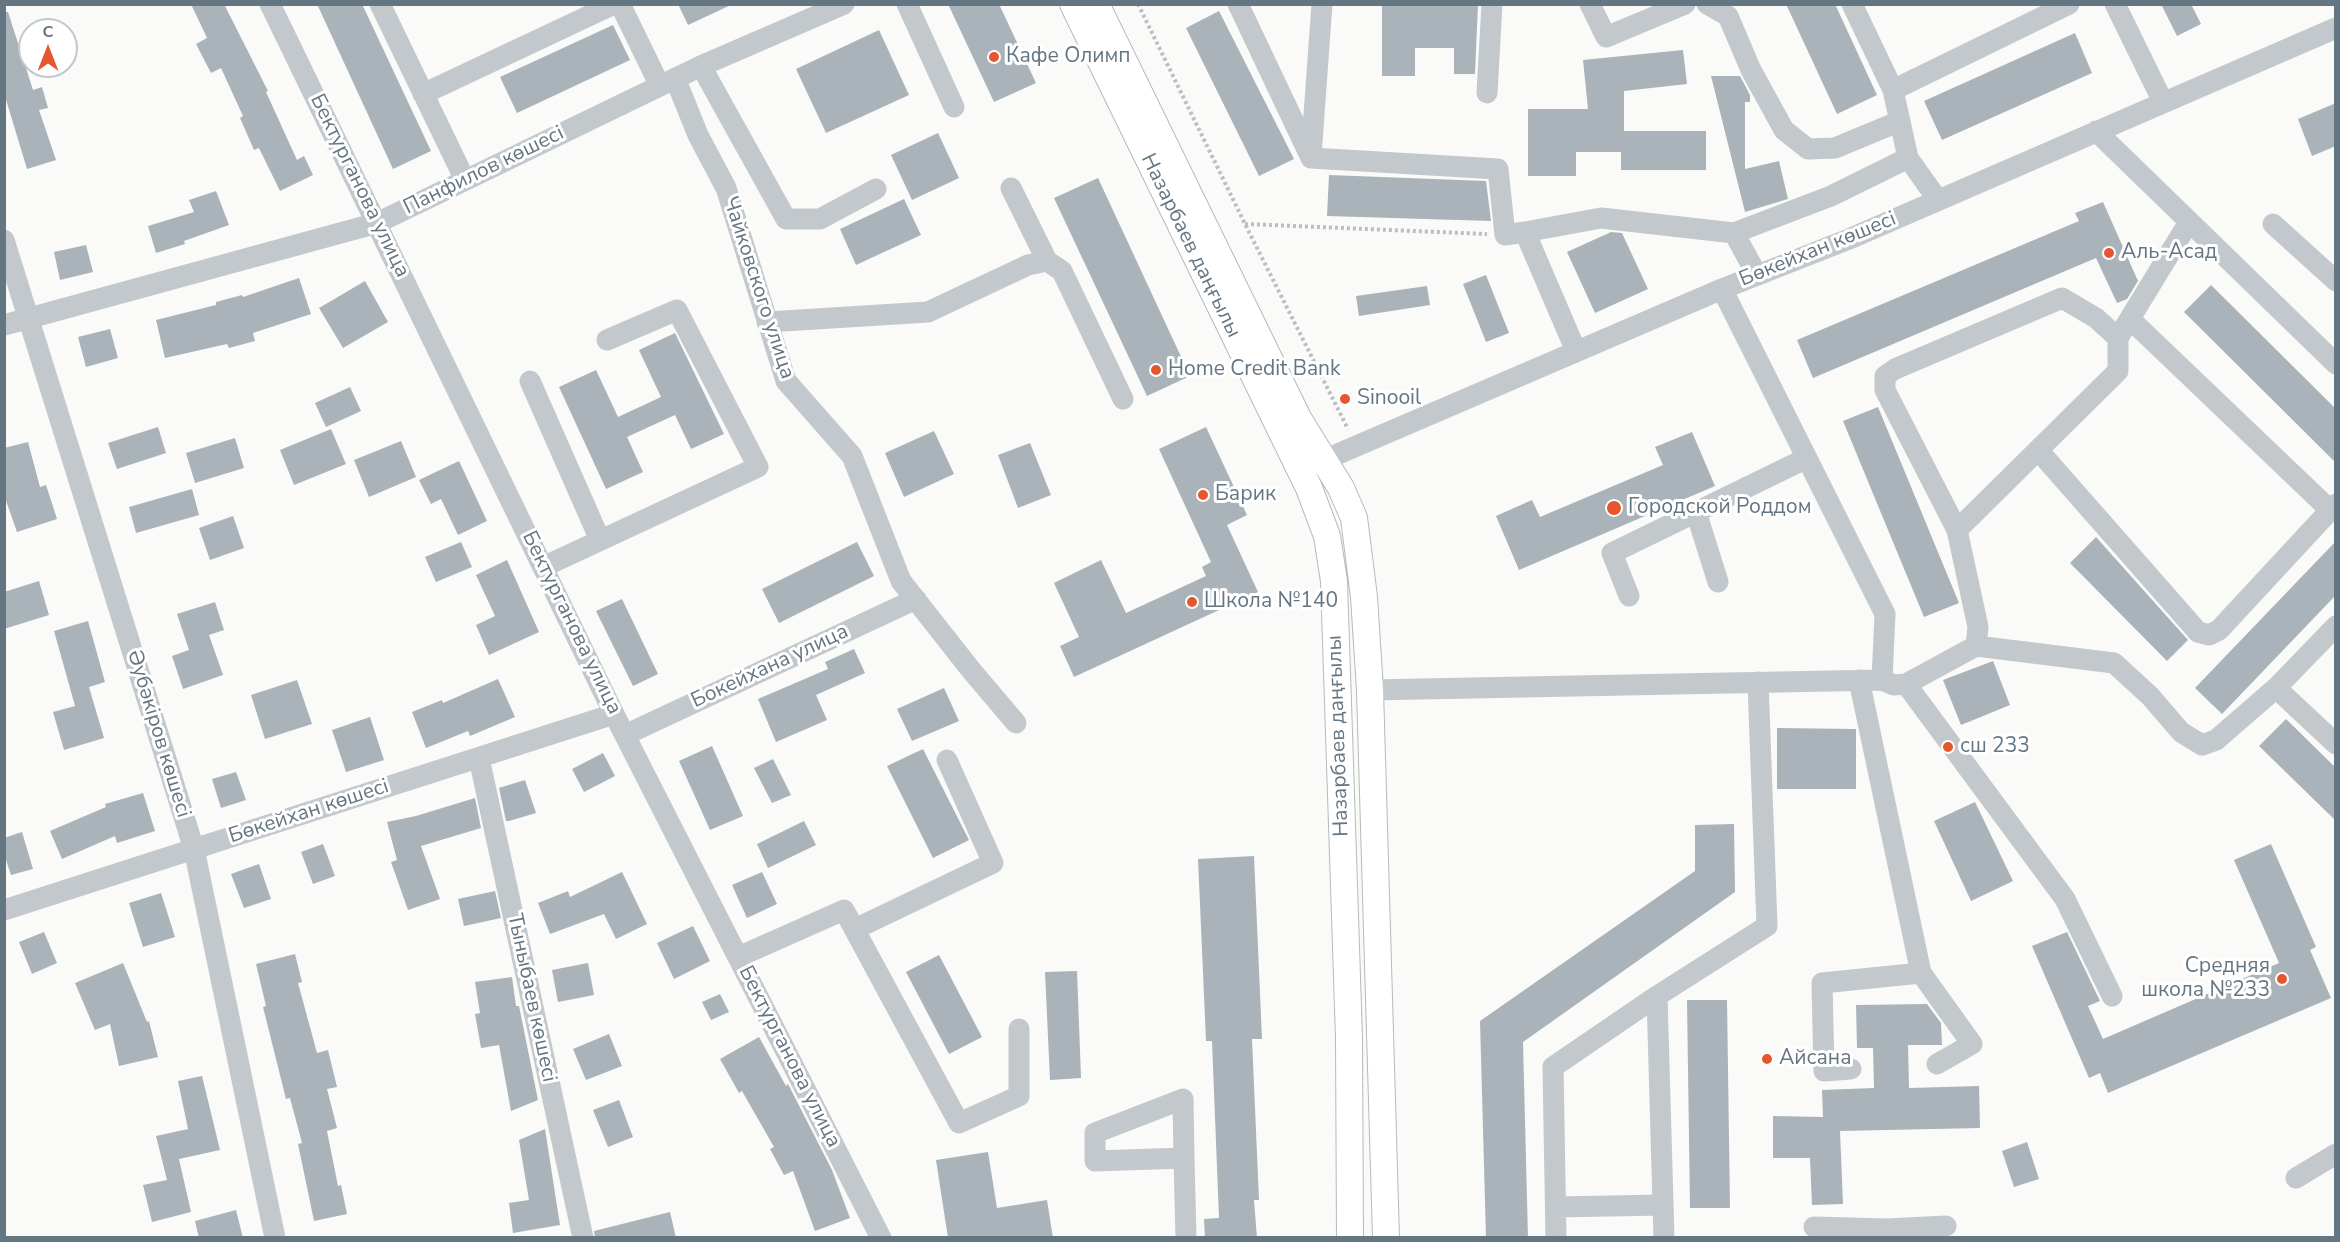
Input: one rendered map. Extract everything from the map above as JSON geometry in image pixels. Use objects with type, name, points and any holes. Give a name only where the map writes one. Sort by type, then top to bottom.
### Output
[{"type":"main road","name":"Назарбаев даңғылы","points":[[1073,4],[1300,471],[1323,524],[1334,581],[1349,1038],[1350,1238]]},
{"type":"main road","name":"Назарбаев даңғылы","points":[[1096,4],[1298,418],[1341,488],[1354,518],[1365,597],[1370,690],[1386,1238]]},
{"type":"street","name":"Бектурганова улица","points":[[270,4],[614,714],[881,1238]]},
{"type":"street","points":[[380,4],[465,180]]},
{"type":"street","points":[[423,94],[614,4]]},
{"type":"street","name":"Чайковского улица","points":[[620,4],[668,82],[726,188],[786,381],[852,456],[901,581],[1016,723]]},
{"type":"street","name":"Панфилов көшесі","points":[[4,325],[377,223],[701,66],[844,4]]},
{"type":"street","points":[[908,4],[954,107]]},
{"type":"street","points":[[1238,4],[1311,158]]},
{"type":"street","points":[[1311,158],[1322,4]]},
{"type":"street","points":[[1487,93],[1492,4]]},
{"type":"street","points":[[1590,4],[1606,37],[1685,4]]},
{"type":"street","points":[[1707,4],[1728,16],[1751,70],[1784,130],[1808,149],[1835,148],[1900,121]]},
{"type":"street","points":[[1852,4],[1893,90],[1908,158],[1938,200]]},
{"type":"street","points":[[1893,90],[2069,4]]},
{"type":"street","points":[[2115,4],[2163,102]]},
{"type":"street","name":"Бөкейхан көшесі","points":[[1300,471],[1722,289],[1849,239],[2336,28]]},
{"type":"street","points":[[701,66],[786,219],[819,219],[876,189]]},
{"type":"street","points":[[2096,131],[2336,364]]},
{"type":"street","points":[[1311,158],[1498,169],[1515,233],[1576,351]]},
{"type":"street","points":[[1515,233],[1600,218],[1734,233],[1831,196],[1908,158]]},
{"type":"street","points":[[1011,188],[1047,261],[1062,271],[1123,399]]},
{"type":"street","points":[[1957,530],[2118,371],[2118,338],[2189,222]]},
{"type":"street","points":[[2273,224],[2336,281]]},
{"type":"street","points":[[1734,233],[1757,275]]},
{"type":"street","name":"Әубәкіров көшесі","points":[[4,240],[194,849],[275,1238]]},
{"type":"street","points":[[767,322],[928,312],[1028,265],[1047,261]]},
{"type":"street","points":[[1722,289],[1885,614],[1881,680]]},
{"type":"street","points":[[1976,646],[1978,627],[1957,530],[1885,390],[1885,376],[1895,369],[2062,298],[2096,318],[2118,338]]},
{"type":"street","points":[[543,567],[758,467],[677,310],[607,340]]},
{"type":"street","points":[[2038,450],[2199,632],[2209,635],[2219,630],[2332,507],[2130,319]]},
{"type":"street","points":[[530,381],[600,540]]},
{"type":"street","points":[[1629,596],[1612,553],[1807,458]]},
{"type":"street","points":[[1696,512],[1718,582]]},
{"type":"street","name":"Бокейхана улица","points":[[625,735],[915,599]]},
{"type":"street","points":[[1370,690],[1859,680],[1881,680],[1894,685],[1906,684],[1976,646],[2114,663],[2150,696],[2181,732],[2202,745],[2216,740],[2276,688],[2336,626]]},
{"type":"street","points":[[1859,680],[1921,973],[1972,1044],[1937,1064]]},
{"type":"street","points":[[1556,1238],[1553,1067],[1657,996],[1767,926],[1758,682]]},
{"type":"street","points":[[1906,684],[2065,899],[2112,996]]},
{"type":"street","points":[[2276,688],[2336,744]]},
{"type":"street","name":"Бөкейхан көшесі","points":[[4,910],[614,714]]},
{"type":"street","name":"Тыныбаев көшесі","points":[[479,758],[583,1238]]},
{"type":"street","points":[[855,929],[993,863],[947,760]]},
{"type":"street","points":[[738,957],[844,910],[959,1123],[1019,1096],[1019,1029]]},
{"type":"street","points":[[1851,1069],[1824,1071],[1822,983],[1921,973]]},
{"type":"street","points":[[1657,996],[1664,1238]]},
{"type":"street","points":[[1184,1158],[1095,1161],[1095,1132],[1183,1099],[1186,1238]]},
{"type":"street","points":[[2296,1178],[2336,1154]]},
{"type":"street","points":[[1556,1207],[1663,1205]]},
{"type":"street","points":[[1814,1227],[1888,1233],[1946,1226]]},
{"type":"path","points":[[1138,4],[1357,446]]},
{"type":"path","points":[[1245,224],[1515,233]]},
{"type":"building","points":[[191,4],[224,4],[268,91],[266,92],[297,160],[304,156],[313,175],[280,191],[259,148],[254,150],[240,118],[243,116],[221,68],[211,73],[196,44],[207,38]]},
{"type":"building","points":[[317,4],[362,4],[431,151],[393,169]]},
{"type":"building","points":[[678,4],[733,4],[688,25]]},
{"type":"building","points":[[948,4],[999,4],[1036,83],[994,102]]},
{"type":"building","points":[[1382,4],[1478,4],[1475,74],[1454,74],[1454,48],[1415,48],[1415,76],[1382,76]]},
{"type":"building","points":[[1786,4],[1835,4],[1877,95],[1837,114]]},
{"type":"building","points":[[2161,4],[2191,4],[2201,24],[2177,36]]},
{"type":"building","points":[[1219,11],[1294,159],[1259,176],[1186,28]]},
{"type":"building","points":[[4,12],[8,12],[18,43],[18,78],[29,78],[33,90],[42,87],[48,108],[39,110],[56,160],[27,169],[4,93]]},
{"type":"building","points":[[613,25],[630,60],[517,113],[500,77]]},
{"type":"building","points":[[879,30],[909,95],[826,133],[796,69]]},
{"type":"building","points":[[2075,33],[2092,73],[1942,140],[1924,101]]},
{"type":"building","points":[[1683,50],[1687,84],[1624,91],[1624,131],[1706,131],[1706,170],[1621,170],[1621,152],[1576,152],[1576,176],[1528,176],[1528,109],[1588,109],[1583,60]]},
{"type":"building","points":[[1711,76],[1740,76],[1750,95],[1750,102],[1745,102],[1745,169],[1779,161],[1788,199],[1745,212]]},
{"type":"building","points":[[2336,103],[2336,146],[2312,156],[2298,119]]},
{"type":"building","points":[[938,133],[959,178],[912,200],[891,155]]},
{"type":"building","points":[[1329,175],[1486,181],[1491,221],[1327,216]]},
{"type":"building","points":[[1098,178],[1190,376],[1147,396],[1054,198]]},
{"type":"building","points":[[216,191],[229,225],[184,241],[185,244],[156,253],[148,226],[194,212],[189,200]]},
{"type":"building","points":[[904,199],[921,235],[856,265],[840,229]]},
{"type":"building","points":[[2103,202],[2138,281],[2127,299],[2117,303],[2096,258],[1813,378],[1797,340],[2079,221],[2075,213]]},
{"type":"building","points":[[1611,232],[1622,233],[1648,289],[1595,313],[1567,252]]},
{"type":"building","points":[[86,245],[93,272],[60,280],[54,252]]},
{"type":"building","points":[[1486,275],[1509,333],[1486,342],[1463,284]]},
{"type":"building","points":[[299,278],[311,314],[253,333],[255,341],[229,348],[227,344],[165,358],[156,320],[216,305],[216,302],[242,295],[243,297]]},
{"type":"building","points":[[365,281],[388,322],[343,348],[319,308]]},
{"type":"building","points":[[2211,285],[2336,409],[2336,463],[2184,312]]},
{"type":"building","points":[[1427,286],[1430,305],[1359,316],[1356,296]]},
{"type":"building","points":[[110,329],[118,358],[86,367],[78,337]]},
{"type":"building","points":[[675,333],[724,434],[691,449],[675,415],[627,437],[643,472],[606,489],[559,387],[596,370],[618,417],[661,397],[639,350]]},
{"type":"building","points":[[350,387],[361,411],[326,427],[315,403]]},
{"type":"building","points":[[1878,407],[1959,603],[1924,617],[1843,421]]},
{"type":"building","points":[[158,427],[166,453],[117,469],[108,443]]},
{"type":"building","name":"Школа №140","points":[[1206,427],[1247,515],[1227,525],[1258,592],[1074,677],[1060,646],[1079,637],[1054,583],[1101,560],[1126,613],[1206,576],[1202,567],[1211,562],[1159,449]]},
{"type":"building","points":[[331,429],[346,464],[294,485],[280,450]]},
{"type":"building","points":[[934,431],[954,474],[904,497],[885,453]]},
{"type":"building","name":"Городской Роддом","points":[[1692,432],[1715,486],[1519,570],[1496,516],[1532,500],[1540,517],[1663,465],[1655,447]]},
{"type":"building","points":[[235,438],[244,468],[195,483],[186,453]]},
{"type":"building","points":[[401,441],[416,477],[369,497],[354,460]]},
{"type":"building","points":[[28,442],[40,487],[46,485],[57,519],[17,532],[4,495],[4,448]]},
{"type":"building","points":[[1030,443],[1051,495],[1018,508],[998,455]]},
{"type":"building","points":[[459,461],[487,521],[458,535],[441,499],[431,504],[419,480]]},
{"type":"building","points":[[192,489],[199,515],[136,533],[129,507]]},
{"type":"building","points":[[233,516],[244,548],[210,560],[199,528]]},
{"type":"building","points":[[2096,537],[2188,640],[2167,661],[2070,563]]},
{"type":"building","points":[[2336,541],[2336,595],[2222,714],[2195,688]]},
{"type":"building","points":[[461,542],[472,567],[436,582],[425,557]]},
{"type":"building","points":[[857,542],[874,576],[779,623],[762,589]]},
{"type":"building","points":[[507,560],[539,632],[489,655],[476,625],[495,616],[476,575]]},
{"type":"building","points":[[39,581],[49,615],[4,629],[4,592]]},
{"type":"building","points":[[622,599],[658,674],[633,686],[596,611]]},
{"type":"building","points":[[215,602],[224,630],[209,635],[223,675],[183,689],[172,656],[189,650],[177,614]]},
{"type":"building","points":[[88,621],[105,682],[89,687],[104,738],[64,750],[53,712],[75,706],[54,631]]},
{"type":"building","points":[[854,649],[865,673],[816,695],[827,720],[776,742],[758,699],[828,669],[825,662]]},
{"type":"building","points":[[1993,661],[2010,705],[1961,725],[1943,680]]},
{"type":"building","points":[[498,679],[515,717],[470,736],[468,731],[426,748],[412,712],[442,700],[443,703]]},
{"type":"building","points":[[297,680],[312,724],[265,739],[251,695]]},
{"type":"building","points":[[944,688],[959,721],[912,741],[897,709]]},
{"type":"building","points":[[370,717],[384,760],[346,772],[332,730]]},
{"type":"building","points":[[2286,719],[2336,768],[2336,821],[2259,746]]},
{"type":"building","points":[[1777,728],[1856,729],[1856,789],[1777,789]]},
{"type":"building","points":[[712,746],[743,816],[710,830],[679,761]]},
{"type":"building","points":[[923,749],[969,840],[933,858],[887,766]]},
{"type":"building","points":[[603,753],[615,776],[584,792],[572,769]]},
{"type":"building","points":[[773,759],[791,795],[772,803],[754,768]]},
{"type":"building","points":[[236,772],[246,800],[221,808],[212,779]]},
{"type":"building","points":[[525,780],[536,813],[506,821],[499,788]]},
{"type":"building","points":[[143,793],[155,831],[117,843],[115,836],[62,859],[50,831],[106,807],[105,804]]},
{"type":"building","points":[[475,798],[481,828],[421,846],[440,899],[408,910],[391,862],[397,860],[387,822],[416,816]]},
{"type":"building","points":[[1975,802],[2013,881],[1971,901],[1934,821]]},
{"type":"building","points":[[804,821],[816,845],[768,868],[757,844]]},
{"type":"building","points":[[1734,824],[1735,892],[1523,1042],[1528,1238],[1486,1238],[1480,1021],[1695,871],[1695,825]]},
{"type":"building","points":[[22,832],[33,869],[11,875],[4,854],[4,838]]},
{"type":"building","points":[[323,844],[335,876],[313,884],[301,852]]},
{"type":"building","name":"Средняя школа №233","points":[[2271,844],[2316,947],[2310,950],[2331,998],[2108,1093],[2100,1073],[2089,1078],[2032,946],[2067,932],[2100,1001],[2088,1006],[2103,1039],[2279,963],[2234,860]]},
{"type":"building","points":[[1254,856],[1262,1039],[1252,1039],[1259,1200],[1254,1200],[1257,1238],[1205,1238],[1204,1219],[1219,1218],[1212,1041],[1206,1041],[1198,859]]},
{"type":"building","points":[[259,864],[271,899],[244,908],[231,874]]},
{"type":"building","points":[[622,872],[647,924],[616,939],[604,914],[550,934],[538,903],[568,891],[570,897]]},
{"type":"building","points":[[762,872],[777,904],[747,918],[732,885]]},
{"type":"building","points":[[495,891],[501,918],[464,926],[458,899]]},
{"type":"building","points":[[161,893],[175,937],[143,947],[129,903]]},
{"type":"building","points":[[693,926],[710,961],[674,979],[657,943]]},
{"type":"building","points":[[44,932],[57,963],[32,974],[19,942]]},
{"type":"building","points":[[295,954],[302,982],[298,983],[317,1053],[328,1050],[337,1087],[327,1089],[337,1128],[327,1131],[338,1186],[341,1185],[347,1214],[314,1221],[298,1144],[302,1143],[290,1098],[286,1099],[263,1007],[266,1006],[256,964]]},
{"type":"building","points":[[939,955],[982,1037],[949,1054],[906,972]]},
{"type":"building","points":[[123,963],[147,1022],[149,1021],[158,1057],[119,1066],[110,1024],[95,1030],[75,983]]},
{"type":"building","points":[[588,963],[594,995],[558,1002],[552,970]]},
{"type":"building","points":[[1077,971],[1081,1078],[1050,1080],[1045,972]]},
{"type":"building","points":[[512,977],[516,1006],[519,1006],[538,1100],[511,1111],[499,1045],[481,1048],[475,1014],[480,1013],[475,982]]},
{"type":"building","points":[[720,994],[729,1012],[711,1020],[702,1002]]},
{"type":"building","points":[[1687,1000],[1727,1000],[1730,1208],[1690,1208]]},
{"type":"building","points":[[1927,1004],[1941,1023],[1942,1045],[1908,1045],[1909,1088],[1979,1086],[1980,1128],[1840,1131],[1843,1204],[1812,1205],[1810,1158],[1773,1158],[1773,1116],[1823,1117],[1822,1090],[1874,1088],[1873,1048],[1857,1048],[1856,1005]]},
{"type":"building","points":[[609,1034],[622,1066],[586,1080],[573,1049]]},
{"type":"building","points":[[759,1037],[786,1086],[788,1084],[832,1170],[850,1218],[815,1231],[793,1171],[784,1175],[770,1149],[774,1147],[742,1091],[739,1093],[720,1059]]},
{"type":"building","points":[[202,1076],[220,1150],[179,1159],[191,1212],[152,1222],[143,1185],[167,1180],[156,1136],[188,1129],[178,1081]]},
{"type":"building","points":[[619,1100],[633,1137],[608,1147],[593,1110]]},
{"type":"building","points":[[545,1129],[560,1225],[513,1233],[509,1203],[529,1200],[519,1140]]},
{"type":"building","points":[[2027,1142],[2039,1179],[2014,1187],[2002,1151]]},
{"type":"building","points":[[988,1152],[997,1208],[1047,1200],[1053,1238],[948,1238],[936,1160]]},
{"type":"building","points":[[236,1210],[243,1238],[199,1238],[195,1221]]},
{"type":"building","points":[[670,1212],[676,1238],[595,1238],[594,1231]]},
{"type":"place","name":"Кафе Олимп","points":[[994,57]]},
{"type":"place","name":"Аль-Асад","points":[[2109,253]]},
{"type":"place","name":"Home Credit Bank","points":[[1156,370]]},
{"type":"place","name":"Sinooil","points":[[1345,399]]},
{"type":"place","name":"Барик","points":[[1203,495]]},
{"type":"place","name":"Городской Роддом","points":[[1614,508]]},
{"type":"place","name":"Школа №140","points":[[1192,602]]},
{"type":"place","name":"сш 233","points":[[1948,747]]},
{"type":"place","name":"Средняя школа №233","points":[[2282,979]]},
{"type":"place","name":"Айсана","points":[[1767,1059]]}]
